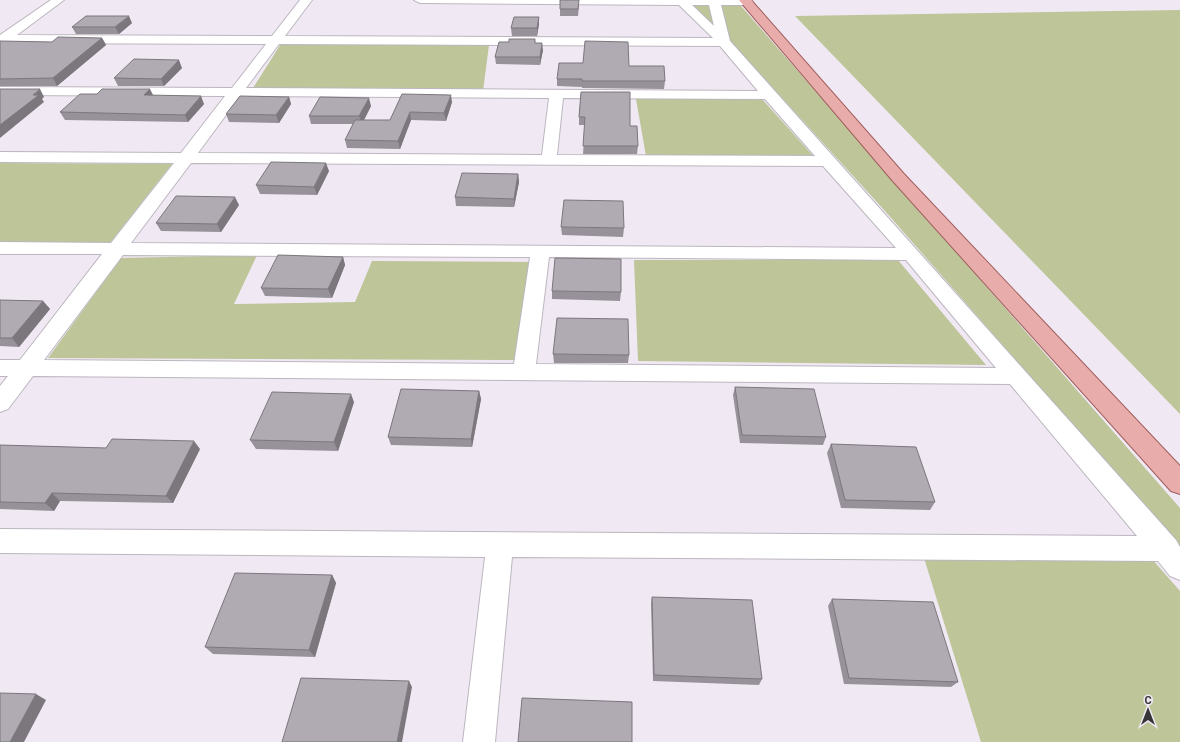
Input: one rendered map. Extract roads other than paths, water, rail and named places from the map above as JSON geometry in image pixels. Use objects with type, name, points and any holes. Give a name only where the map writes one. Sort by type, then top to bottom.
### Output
[{"type":"main road","points":[[746,1],[898,177],[1180,483]]},
{"type":"street","points":[[1,40],[58,0]]},
{"type":"street","points":[[0,403],[306,0]]},
{"type":"street","points":[[420,0],[746,1]]},
{"type":"street","points":[[682,2],[724,42],[827,161],[911,254],[1173,558]]},
{"type":"street","points":[[714,2],[724,42]]},
{"type":"street","points":[[1,40],[724,42]]},
{"type":"street","points":[[0,91],[769,95]]},
{"type":"street","points":[[549,160],[556,94]]},
{"type":"street","points":[[0,157],[827,161]]},
{"type":"street","points":[[0,248],[911,254]]},
{"type":"street","points":[[524,372],[540,252]]},
{"type":"street","points":[[0,368],[1016,376]]},
{"type":"street","points":[[0,541],[500,545],[1173,558]]},
{"type":"street","points":[[479,742],[500,545]]}]
